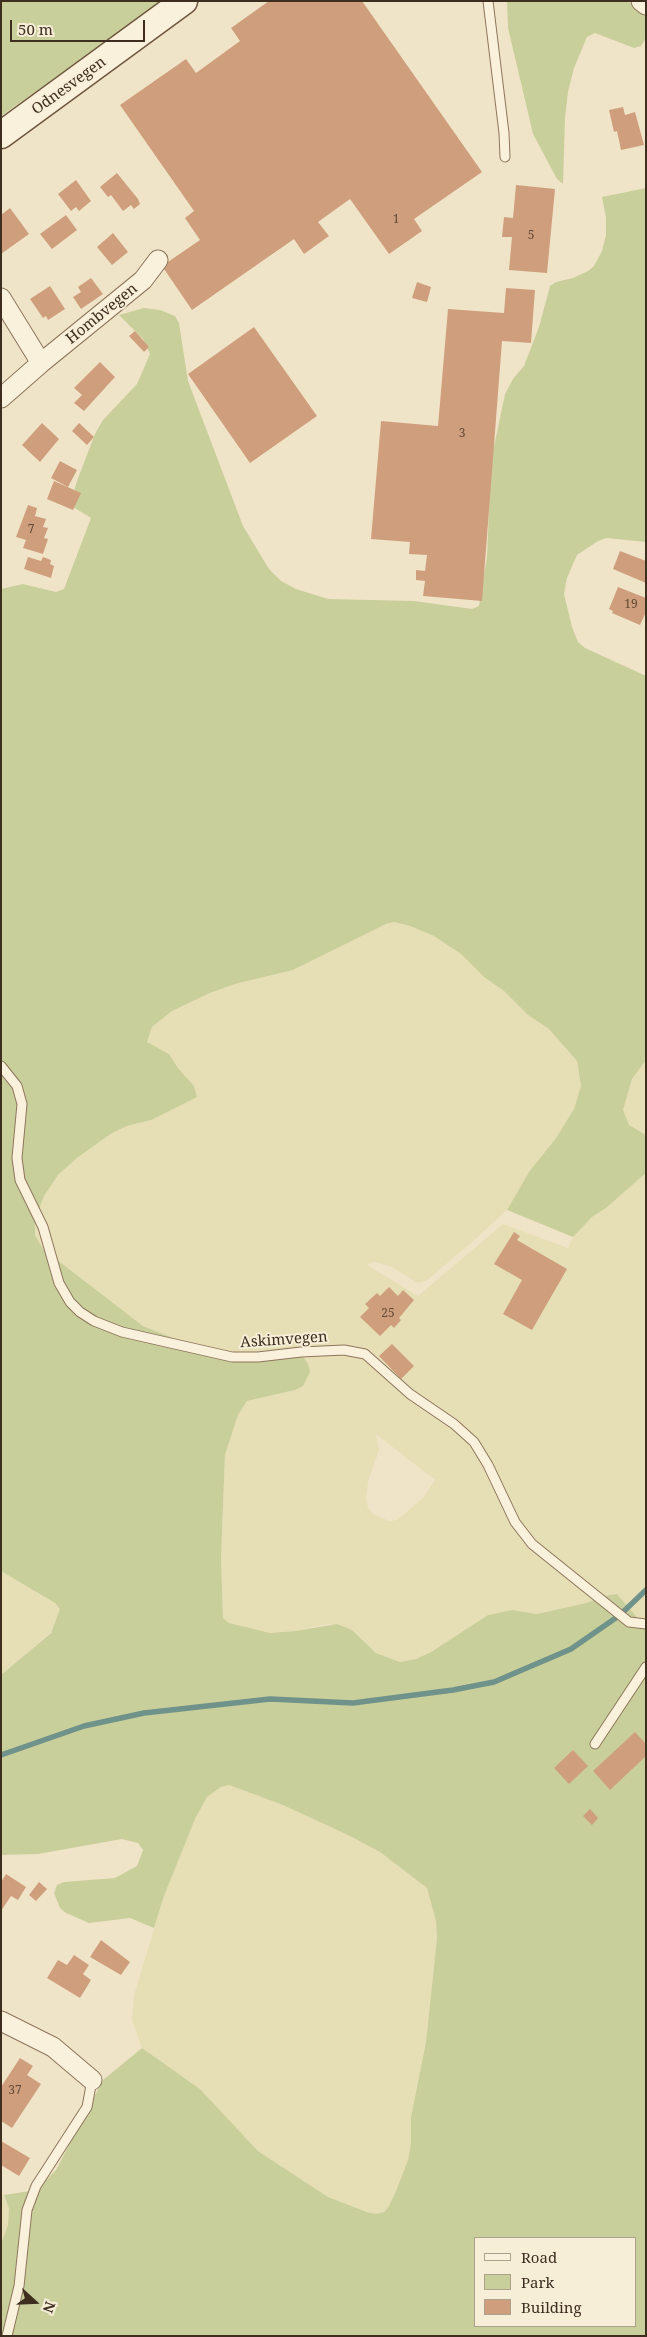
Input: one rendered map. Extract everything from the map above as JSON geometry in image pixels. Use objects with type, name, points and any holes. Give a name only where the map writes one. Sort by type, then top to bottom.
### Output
[{"type":"main road","name":"Odnesvegen","points":[[1,135],[184,1]]},
{"type":"street","points":[[641,1],[646,5]]},
{"type":"street","name":"Hombvegen","points":[[1,398],[41,363],[144,280],[158,260]]},
{"type":"street","points":[[1,298],[41,363]]},
{"type":"street","points":[[1,2020],[53,2047],[92,2080]]},
{"type":"lane","points":[[488,1],[505,157]]},
{"type":"lane","name":"Askimvegen","points":[[1,1066],[17,1086],[22,1104],[17,1158],[20,1180],[43,1227],[59,1283],[70,1302],[80,1312],[94,1321],[122,1332],[232,1357],[258,1357],[344,1350],[365,1354],[410,1394],[459,1428],[474,1442],[488,1465],[515,1522],[532,1544],[629,1622],[646,1624]]},
{"type":"lane","points":[[595,1744],[646,1667]]},
{"type":"lane","points":[[7,2336],[19,2286],[27,2210],[36,2186],[86,2107],[92,2080]]},
{"type":"shaded area","points":[[394,922],[410,926],[434,936],[461,954],[484,977],[504,991],[528,1015],[549,1029],[577,1061],[581,1086],[574,1109],[556,1138],[529,1172],[507,1210],[426,1281],[418,1283],[390,1266],[374,1262],[367,1265],[418,1296],[503,1224],[568,1248],[573,1237],[592,1217],[606,1208],[646,1173],[646,1628],[617,1594],[609,1595],[586,1603],[537,1614],[512,1610],[488,1615],[431,1652],[416,1659],[400,1662],[376,1653],[352,1630],[328,1624],[295,1631],[270,1633],[229,1623],[223,1618],[221,1559],[225,1455],[238,1415],[247,1401],[295,1390],[278,1353],[246,1362],[229,1360],[143,1326],[43,1249],[35,1235],[35,1219],[44,1196],[58,1175],[77,1158],[112,1133],[127,1126],[151,1120],[194,1086],[178,1068],[169,1054],[147,1042],[152,1027],[172,1011],[210,993],[235,984],[293,970],[386,924]],"holes":[[[376,1434],[435,1480],[423,1498],[397,1520],[389,1521],[373,1514],[368,1507],[366,1499],[368,1482],[379,1450]]]},
{"type":"shaded area","points":[[646,1060],[646,1135],[629,1125],[623,1110],[632,1079]]},
{"type":"shaded area","points":[[1,1571],[55,1603],[61,1609],[51,1632],[1,1675]]},
{"type":"shaded area","points":[[229,1785],[283,1805],[350,1836],[380,1852],[427,1888],[436,1921],[437,1938],[426,2042],[411,2117],[411,2143],[408,2160],[396,2191],[384,2212],[376,2214],[367,2212],[328,2197],[258,2151],[200,2089],[142,2048],[132,2020],[134,1995],[164,1896],[195,1819],[207,1797],[221,1787]]},
{"type":"shaded area","points":[[1,2191],[9,2209],[8,2225],[1,2244]]},
{"type":"green space","points":[[1,1],[164,1],[100,49],[1,116]]},
{"type":"green space","points":[[507,1],[627,1],[646,13],[646,38],[641,46],[634,48],[595,33],[587,37],[574,68],[568,92],[565,118],[563,184],[557,179],[533,134],[508,28]]},
{"type":"green space","points":[[646,188],[646,542],[606,538],[598,541],[577,555],[567,578],[564,594],[572,627],[578,642],[585,648],[646,676],[646,1060],[632,1079],[623,1110],[629,1125],[646,1135],[646,1173],[606,1208],[592,1217],[573,1237],[507,1210],[529,1172],[556,1138],[574,1109],[581,1086],[577,1061],[549,1029],[528,1015],[504,991],[484,977],[461,954],[434,936],[410,926],[394,922],[386,924],[293,970],[235,984],[210,993],[172,1011],[152,1027],[147,1042],[169,1054],[178,1068],[194,1086],[197,1097],[151,1120],[127,1126],[112,1133],[77,1158],[58,1175],[44,1196],[35,1219],[35,1235],[43,1249],[143,1326],[229,1360],[246,1362],[287,1352],[303,1357],[308,1364],[310,1372],[303,1386],[295,1390],[247,1401],[238,1415],[225,1455],[221,1559],[223,1618],[229,1623],[270,1633],[337,1624],[352,1630],[376,1653],[400,1662],[416,1659],[431,1652],[488,1615],[512,1610],[537,1614],[586,1603],[609,1595],[617,1594],[646,1628],[646,2336],[1,2336],[1,2244],[8,2225],[9,2209],[4,2195],[38,2188],[56,2170],[103,2080],[142,2048],[200,2089],[258,2151],[328,2197],[367,2212],[376,2214],[384,2212],[396,2191],[408,2160],[411,2143],[411,2117],[426,2042],[437,1938],[436,1921],[427,1888],[380,1852],[283,1805],[229,1785],[221,1787],[207,1797],[195,1819],[164,1896],[154,1928],[130,1918],[89,1923],[66,1913],[60,1908],[54,1893],[57,1885],[64,1882],[115,1878],[137,1866],[143,1850],[138,1843],[122,1839],[38,1854],[1,1855],[1,1675],[51,1633],[60,1609],[55,1603],[1,1571],[1,589],[23,584],[56,592],[64,589],[91,518],[70,505],[77,481],[95,434],[103,420],[137,384],[150,354],[143,339],[119,315],[144,308],[160,310],[175,316],[179,323],[188,381],[243,526],[269,569],[281,581],[296,589],[328,599],[414,601],[472,609],[479,606],[487,557],[491,461],[505,394],[513,379],[524,366],[539,327],[550,286],[556,282],[573,278],[594,266],[602,251],[606,235],[606,218],[602,197]]},
{"type":"building","points":[[269,1],[362,1],[482,172],[414,219],[422,231],[389,254],[350,199],[318,222],[329,236],[304,254],[294,239],[192,310],[162,266],[200,240],[185,218],[194,211],[120,105],[186,59],[196,73],[240,41],[231,28]]},
{"type":"building","points":[[623,107],[625,115],[635,112],[644,145],[621,150],[617,131],[614,132],[609,110]]},
{"type":"building","points":[[117,173],[138,199],[140,204],[134,209],[131,205],[123,211],[111,195],[108,197],[100,187]]},
{"type":"building","points":[[76,180],[91,201],[79,211],[76,207],[71,211],[58,194]]},
{"type":"building","points":[[516,185],[555,189],[547,273],[509,270],[512,237],[502,237],[504,217],[513,218]]},
{"type":"building","points":[[10,208],[29,234],[1,254],[1,215]]},
{"type":"building","points":[[66,215],[77,230],[52,249],[40,234]]},
{"type":"building","points":[[113,233],[128,252],[112,265],[97,247]]},
{"type":"building","points":[[91,278],[103,294],[81,309],[73,297],[81,292],[78,287]]},
{"type":"building","points":[[417,282],[431,287],[427,302],[412,298]]},
{"type":"building","points":[[50,286],[65,309],[48,320],[46,316],[43,318],[30,299]]},
{"type":"building","points":[[506,288],[535,290],[531,343],[502,341],[482,601],[423,596],[425,581],[416,580],[416,570],[425,571],[427,555],[409,554],[410,542],[371,539],[381,421],[438,426],[448,309],[504,313]]},
{"type":"building","points":[[254,327],[317,416],[250,463],[188,374]]},
{"type":"building","points":[[135,331],[149,347],[144,352],[129,336]]},
{"type":"building","points":[[100,362],[115,377],[84,411],[74,403],[82,395],[74,388]]},
{"type":"building","points":[[42,423],[59,439],[40,462],[22,445]]},
{"type":"building","points":[[79,423],[94,437],[87,445],[72,431]]},
{"type":"building","points":[[60,461],[77,470],[68,487],[51,478]]},
{"type":"building","points":[[54,481],[81,493],[73,510],[47,499]]},
{"type":"building","points":[[28,505],[37,508],[35,516],[46,519],[43,527],[48,528],[44,538],[48,539],[43,554],[23,548],[26,540],[16,537]]},
{"type":"building","points":[[620,551],[646,561],[646,583],[613,569]]},
{"type":"building","points":[[28,557],[41,561],[43,557],[51,560],[50,564],[54,566],[51,578],[24,569]]},
{"type":"building","points":[[618,587],[646,598],[646,612],[640,625],[612,613],[613,611],[609,609]]},
{"type":"building","points":[[514,1232],[520,1236],[517,1240],[567,1269],[532,1330],[503,1314],[522,1280],[494,1264]]},
{"type":"building","points":[[389,1287],[398,1296],[403,1290],[414,1300],[399,1318],[401,1320],[394,1328],[391,1325],[380,1336],[360,1317],[369,1308],[365,1304],[377,1293],[380,1296]]},
{"type":"building","points":[[392,1344],[414,1366],[401,1379],[379,1356]]},
{"type":"building","points":[[635,1732],[646,1744],[646,1756],[610,1790],[593,1771]]},
{"type":"building","points":[[573,1750],[588,1766],[569,1784],[554,1768]]},
{"type":"building","points":[[590,1809],[598,1818],[592,1825],[583,1816]]},
{"type":"building","points":[[6,1874],[26,1887],[18,1900],[11,1896],[1,1911],[1,1882]]},
{"type":"building","points":[[39,1882],[47,1889],[36,1901],[29,1895]]},
{"type":"building","points":[[101,1940],[130,1962],[121,1975],[90,1957]]},
{"type":"building","points":[[74,1955],[89,1965],[83,1974],[91,1980],[80,1998],[47,1978],[58,1960],[67,1965]]},
{"type":"building","points":[[20,2058],[33,2066],[27,2075],[41,2084],[12,2128],[1,2121],[1,2087]]},
{"type":"building","points":[[1,2141],[30,2158],[19,2176],[1,2165]]},
{"type":"waterway","points":[[1,1755],[84,1726],[144,1713],[270,1699],[353,1703],[453,1690],[494,1682],[571,1649],[620,1615],[646,1590]]}]
